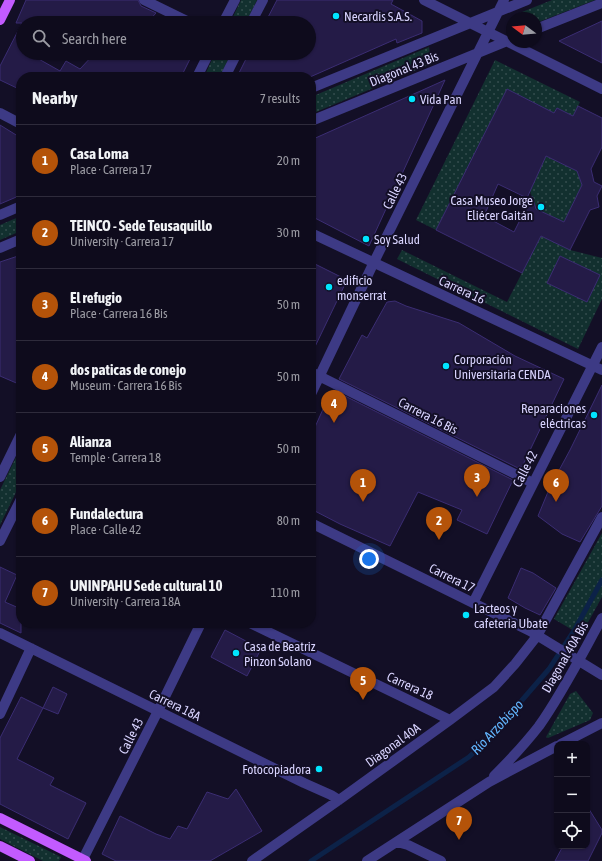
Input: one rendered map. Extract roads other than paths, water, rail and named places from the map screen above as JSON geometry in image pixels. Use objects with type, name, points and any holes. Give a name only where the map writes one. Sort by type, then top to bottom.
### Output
[{"type":"main road","points":[[0,20],[10,0]]},
{"type":"main road","points":[[0,818],[84,860]]},
{"type":"main road","points":[[0,846],[30,861]]},
{"type":"street","points":[[144,0],[177,16]]},
{"type":"street","points":[[227,16],[235,0]]},
{"type":"street","points":[[255,16],[263,0]]},
{"type":"street","points":[[424,0],[469,23],[506,39]]},
{"type":"street","name":"Calle 43","points":[[316,372],[374,262],[504,0]]},
{"type":"street","name":"Diagonal 43 Bis","points":[[316,86],[527,0]]},
{"type":"street","points":[[542,27],[602,3]]},
{"type":"street","name":"Diagonal 43 Bis","points":[[316,119],[506,41]]},
{"type":"street","points":[[524,48],[602,89]]},
{"type":"street","points":[[200,72],[206,60]]},
{"type":"street","points":[[228,72],[234,60]]},
{"type":"street","points":[[0,113],[16,121]]},
{"type":"street","points":[[0,215],[16,208]]},
{"type":"street","name":"Carrera 16","points":[[316,235],[602,370]]},
{"type":"street","points":[[0,248],[16,241]]},
{"type":"street","name":"Calle 42","points":[[473,603],[602,347]]},
{"type":"street","name":"Carrera 16 Bis","points":[[316,374],[533,483]]},
{"type":"street","points":[[0,477],[16,444]]},
{"type":"street","points":[[0,541],[16,509]]},
{"type":"street","points":[[541,638],[602,517]]},
{"type":"street","name":"Carrera 17","points":[[316,525],[530,631],[602,675]]},
{"type":"street","name":"Diagonal 40A Bis","points":[[489,782],[525,743],[554,703],[576,659],[602,618]]},
{"type":"street","name":"Calle 43","points":[[84,860],[199,628]]},
{"type":"street","name":"Carrera 18","points":[[260,628],[450,720]]},
{"type":"street","name":"Carrera 18A","points":[[0,633],[339,800]]},
{"type":"street","name":"Diagonal 40A","points":[[252,861],[339,800],[494,687],[541,638]]},
{"type":"street","points":[[0,714],[31,648]]},
{"type":"street","points":[[567,741],[602,723]]},
{"type":"street","points":[[367,861],[489,782],[554,748]]},
{"type":"street","points":[[397,842],[408,845],[441,861]]},
{"type":"waterway","name":"Río Arzobispo","points":[[311,861],[469,757],[491,736],[549,669],[575,629],[602,580]]},
{"type":"place","name":"Necardis S.A.S.","points":[[336,16]]},
{"type":"place","name":"Vida Pan","points":[[412,99]]},
{"type":"place","name":"Casa Museo Jorge Eliécer Gaitán","points":[[541,207]]},
{"type":"place","name":"Soy Salud","points":[[366,239]]},
{"type":"place","name":"edificio monserrat","points":[[329,287]]},
{"type":"place","name":"Corporación Universitaria CENDA","points":[[446,366]]},
{"type":"place","name":"Reparaciones eléctricas","points":[[594,415]]},
{"type":"place","name":"dos paticas de conejo","points":[[334,423]]},
{"type":"place","name":"El refugio","points":[[477,497]]},
{"type":"place","name":"Casa Loma","points":[[363,502]]},
{"type":"place","name":"Fundalectura","points":[[556,502]]},
{"type":"place","name":"TEINCO - Sede Teusaquillo","points":[[439,540]]},
{"type":"place","name":"Lacteos y cafeteria Ubate","points":[[466,615]]},
{"type":"place","name":"Casa de Beatriz Pinzon Solano","points":[[236,653]]},
{"type":"place","name":"Alianza","points":[[363,700]]},
{"type":"place","name":"Fotocopiadora","points":[[319,769]]},
{"type":"place","name":"UNINPAHU Sede cultural 10","points":[[459,840]]}]
